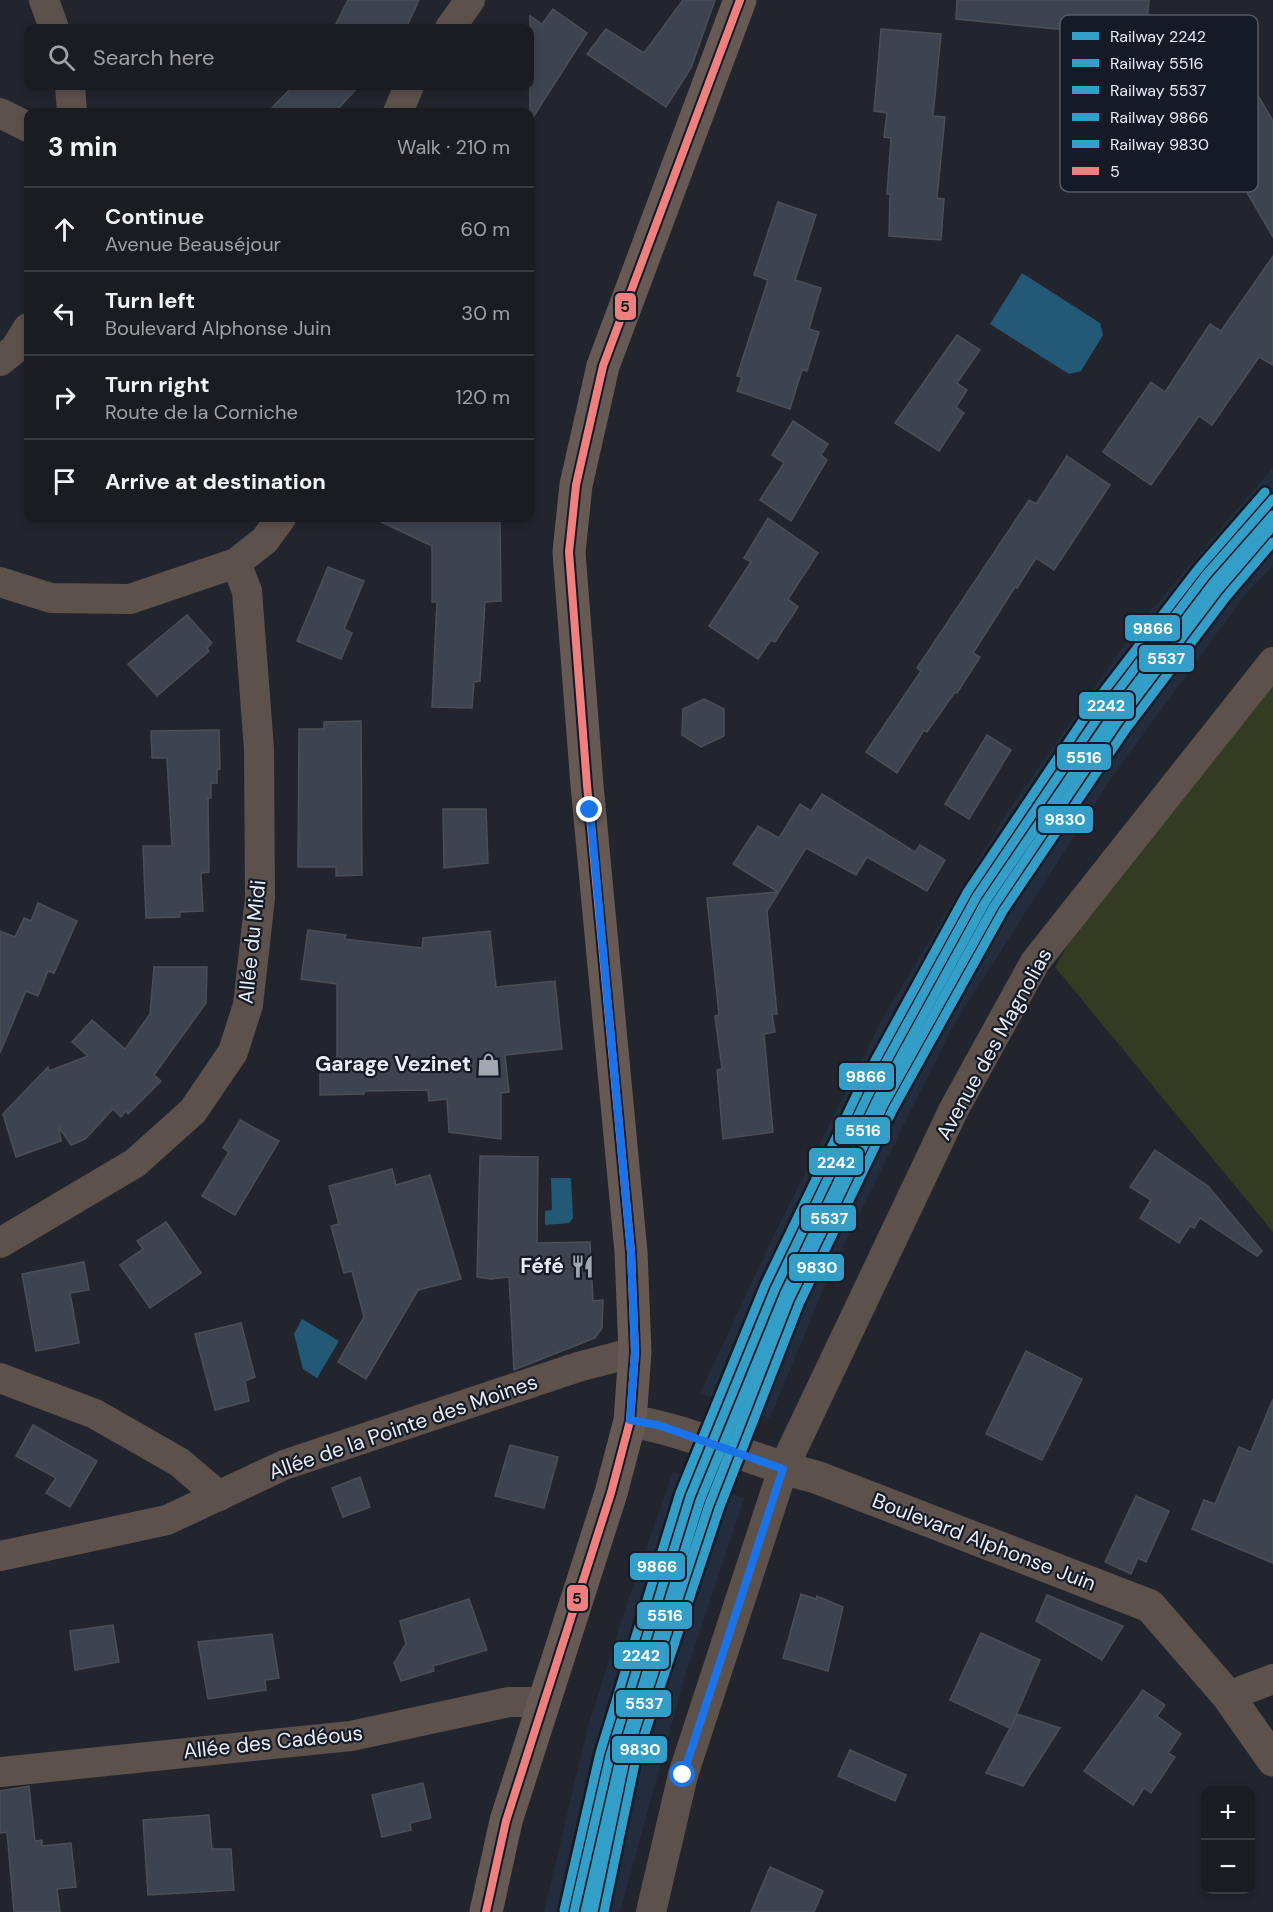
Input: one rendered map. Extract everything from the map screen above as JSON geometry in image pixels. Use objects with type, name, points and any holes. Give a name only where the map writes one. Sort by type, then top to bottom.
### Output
[{"type":"main road","points":[[486,1912],[506,1821],[611,1493],[630,1420],[635,1352],[631,1252],[587,785],[569,552],[576,485],[603,366],[740,0]]},
{"type":"street","points":[[44,0],[53,24]]},
{"type":"street","points":[[453,24],[470,0]]},
{"type":"street","points":[[70,90],[72,108]]},
{"type":"street","points":[[400,108],[407,90]]},
{"type":"street","points":[[0,113],[24,125]]},
{"type":"street","points":[[0,360],[15,349],[24,334]]},
{"type":"street","points":[[0,582],[51,598],[130,599],[236,563],[265,540],[278,522]]},
{"type":"street","name":"Allée du Midi","points":[[0,1243],[135,1163],[192,1111],[233,1052],[248,1005],[260,898],[258,738],[247,591],[236,563]]},
{"type":"street","name":"Avenue des Magnolias","points":[[651,1912],[683,1775],[773,1466],[954,1109],[1035,962],[1273,662]]},
{"type":"street","name":"Allée de la Pointe des Moines","points":[[0,1556],[167,1520],[284,1465],[578,1367],[635,1352]]},
{"type":"street","points":[[0,1378],[95,1414],[179,1462],[219,1496]]},
{"type":"street","name":"Boulevard Alphonse Juin","points":[[630,1420],[667,1430],[773,1466],[816,1477],[1150,1606],[1228,1696],[1273,1760]]},
{"type":"street","points":[[1228,1696],[1273,1679]]},
{"type":"street","name":"Allée des Cadéous","points":[[0,1772],[351,1736],[509,1702],[544,1702]]},
{"type":"shaded area","points":[[1273,467],[1273,566],[1248,591],[1112,777],[953,1026],[830,1273],[770,1418],[700,1393],[772,1239],[884,1016],[1005,816],[1134,631]]},
{"type":"shaded area","points":[[673,1472],[744,1498],[684,1679],[620,1912],[544,1912],[588,1726],[636,1576]]},
{"type":"green space","points":[[1273,674],[1273,1232],[1055,967],[1087,912]]},
{"type":"water","points":[[1022,273],[1100,323],[1103,335],[1081,371],[1069,374],[990,324]]},
{"type":"water","points":[[551,1178],[571,1178],[573,1218],[569,1223],[545,1225],[545,1211],[552,1210]]},
{"type":"water","points":[[302,1319],[339,1341],[317,1378],[303,1369],[294,1334]]},
{"type":"building","points":[[348,0],[419,0],[408,24],[336,24]]},
{"type":"building","points":[[683,0],[715,0],[691,68],[666,107],[587,54],[606,29],[644,53]]},
{"type":"building","points":[[957,0],[1149,0],[1147,15],[1060,15],[1060,29],[956,19]]},
{"type":"building","points":[[553,9],[587,33],[534,116],[534,108],[530,108],[530,90],[534,90],[534,24],[530,24],[530,16],[542,24]]},
{"type":"building","points":[[881,29],[941,34],[933,116],[945,117],[937,198],[944,199],[941,240],[889,236],[890,194],[887,194],[891,138],[884,137],[887,113],[874,111]]},
{"type":"building","points":[[289,90],[355,90],[339,108],[272,108]]},
{"type":"building","points":[[1258,95],[1273,121],[1273,237],[1247,192],[1258,192]]},
{"type":"building","points":[[778,202],[816,215],[795,280],[821,288],[809,329],[819,332],[807,371],[802,370],[790,409],[737,391],[742,377],[737,376],[768,280],[754,275]]},
{"type":"building","points":[[1273,256],[1273,365],[1259,357],[1212,425],[1199,416],[1151,485],[1103,452],[1151,382],[1165,392],[1210,324],[1221,331]]},
{"type":"building","points":[[957,335],[980,350],[957,383],[967,390],[956,407],[964,413],[939,451],[895,423]]},
{"type":"building","points":[[793,421],[828,444],[821,455],[827,460],[791,521],[760,500],[784,463],[772,455]]},
{"type":"building","points":[[1067,456],[1110,485],[1054,570],[1036,558],[973,653],[980,657],[957,693],[955,692],[927,732],[924,730],[897,773],[866,752],[921,671],[917,668],[1029,500],[1036,504]]},
{"type":"building","points":[[768,518],[818,553],[788,599],[798,607],[775,642],[771,640],[758,659],[709,626],[751,562],[744,558]]},
{"type":"building","points":[[381,522],[500,522],[501,601],[485,602],[480,681],[474,682],[472,708],[432,707],[437,602],[432,602],[432,546]]},
{"type":"building","points":[[328,567],[364,581],[344,629],[352,633],[341,659],[297,641]]},
{"type":"building","points":[[187,615],[212,643],[207,648],[209,651],[157,696],[128,664]]},
{"type":"building","points":[[704,699],[724,709],[724,736],[701,747],[682,735],[683,709]]},
{"type":"building","points":[[361,721],[362,875],[336,876],[336,867],[298,867],[299,729],[324,729],[324,722]]},
{"type":"building","points":[[219,730],[220,769],[217,770],[217,783],[211,783],[211,798],[208,798],[209,872],[201,873],[203,911],[180,912],[180,917],[146,918],[143,846],[172,846],[167,758],[152,758],[151,731]]},
{"type":"building","points":[[987,735],[1011,750],[969,819],[945,804]]},
{"type":"building","points":[[822,794],[915,852],[920,845],[945,860],[927,891],[867,857],[856,875],[806,848],[767,911],[777,1014],[772,1014],[775,1032],[764,1034],[773,1132],[723,1139],[717,1070],[722,1069],[715,1016],[719,1015],[707,898],[778,892],[733,864],[758,826],[779,838],[800,804],[811,811]]},
{"type":"building","points":[[443,809],[486,809],[488,863],[444,868]]},
{"type":"building","points":[[38,903],[77,921],[54,973],[48,971],[38,996],[26,991],[0,1053],[0,931],[15,937],[24,918],[31,921]]},
{"type":"building","points":[[308,930],[346,935],[344,939],[422,948],[423,938],[490,931],[496,987],[555,981],[562,1049],[505,1055],[509,1092],[501,1093],[501,1139],[449,1132],[447,1099],[429,1101],[428,1090],[364,1091],[364,1094],[320,1095],[320,1063],[337,1064],[337,984],[301,979]]},
{"type":"building","points":[[154,967],[207,967],[206,1003],[154,1075],[161,1081],[128,1114],[126,1111],[121,1117],[113,1109],[85,1139],[71,1145],[59,1127],[61,1141],[16,1157],[3,1114],[48,1067],[49,1071],[88,1056],[72,1042],[92,1020],[125,1049],[150,1014]]},
{"type":"building","points":[[240,1120],[279,1141],[235,1215],[202,1196],[229,1152],[223,1148]]},
{"type":"building","points":[[1155,1150],[1208,1186],[1262,1251],[1257,1256],[1200,1218],[1194,1228],[1190,1226],[1179,1243],[1140,1218],[1151,1200],[1130,1187]]},
{"type":"building","points":[[480,1156],[538,1157],[537,1243],[590,1242],[593,1301],[603,1300],[602,1328],[595,1338],[514,1370],[509,1277],[491,1279],[477,1277]]},
{"type":"building","points":[[392,1169],[396,1185],[430,1175],[461,1279],[418,1290],[366,1379],[338,1362],[364,1317],[352,1271],[344,1273],[331,1226],[339,1224],[329,1186]]},
{"type":"building","points":[[166,1222],[201,1273],[150,1308],[120,1265],[143,1249],[137,1241]]},
{"type":"building","points":[[84,1262],[89,1290],[70,1293],[79,1343],[36,1351],[22,1274]]},
{"type":"building","points":[[241,1323],[255,1377],[245,1381],[249,1401],[215,1410],[195,1334]]},
{"type":"building","points":[[1026,1351],[1082,1379],[1042,1460],[986,1434]]},
{"type":"building","points":[[1273,1399],[1273,1563],[1192,1529],[1204,1500],[1215,1504],[1239,1447],[1251,1452]]},
{"type":"building","points":[[33,1425],[97,1461],[70,1507],[46,1493],[56,1478],[16,1456]]},
{"type":"building","points":[[510,1445],[558,1457],[544,1508],[495,1496]]},
{"type":"building","points":[[360,1477],[370,1507],[343,1517],[332,1488]]},
{"type":"building","points":[[1136,1496],[1169,1511],[1146,1562],[1138,1558],[1131,1574],[1105,1562]]},
{"type":"building","points":[[801,1594],[816,1599],[817,1596],[843,1607],[828,1671],[783,1658]]},
{"type":"building","points":[[1047,1595],[1123,1626],[1102,1660],[1036,1621]]},
{"type":"building","points":[[469,1599],[487,1650],[433,1666],[434,1671],[401,1681],[394,1663],[406,1644],[400,1621]]},
{"type":"building","points":[[113,1625],[119,1662],[75,1670],[70,1631]]},
{"type":"building","points":[[981,1633],[1040,1660],[1011,1727],[1017,1714],[1060,1728],[1023,1786],[986,1773],[1010,1728],[950,1700]]},
{"type":"building","points":[[272,1634],[279,1678],[265,1680],[266,1690],[208,1699],[198,1642]]},
{"type":"building","points":[[1143,1690],[1165,1705],[1157,1716],[1181,1734],[1168,1753],[1175,1757],[1151,1793],[1144,1788],[1133,1805],[1084,1771]]},
{"type":"building","points":[[850,1750],[906,1775],[895,1801],[838,1776]]},
{"type":"building","points":[[423,1783],[431,1818],[410,1823],[411,1830],[382,1837],[372,1795]]},
{"type":"building","points":[[29,1786],[35,1841],[42,1840],[42,1846],[71,1843],[76,1887],[57,1889],[60,1912],[14,1912],[7,1832],[0,1833],[0,1791]]},
{"type":"building","points":[[209,1815],[212,1849],[231,1849],[234,1890],[148,1895],[143,1820]]},
{"type":"building","points":[[770,1867],[823,1891],[814,1912],[751,1912]]},
{"type":"rail line","name":"9866","points":[[564,1910],[600,1753],[680,1493],[765,1285],[860,1088],[968,891],[1094,704],[1198,569],[1265,492]]},
{"type":"rail line","name":"2242","points":[[574,1912],[610,1756],[690,1497],[775,1289],[869,1093],[977,896],[1103,710],[1206,575],[1273,499]]},
{"type":"rail line","name":"5516","points":[[585,1912],[620,1759],[700,1501],[785,1293],[878,1098],[986,901],[1112,716],[1214,582],[1273,515]]},
{"type":"rail line","name":"5537","points":[[593,1912],[625,1760],[709,1505],[789,1300],[884,1104],[994,906],[1117,723],[1218,590],[1273,526]]},
{"type":"rail line","name":"9830","points":[[604,1912],[635,1763],[719,1509],[799,1304],[893,1109],[1003,911],[1126,729],[1226,597],[1273,542]]},
{"type":"transit line","name":"5","points":[[486,1912],[506,1821],[611,1493],[630,1421],[635,1352],[631,1252],[587,785],[569,552],[576,485],[603,366],[740,0]]},
{"type":"place","name":"Garage Vezinet","points":[[489,1064]]},
{"type":"place","name":"Féfé","points":[[582,1266]]},
{"type":"route","points":[[590,810],[631,1252],[635,1352],[630,1420],[658,1425],[783,1469],[707,1708],[683,1775]]}]
